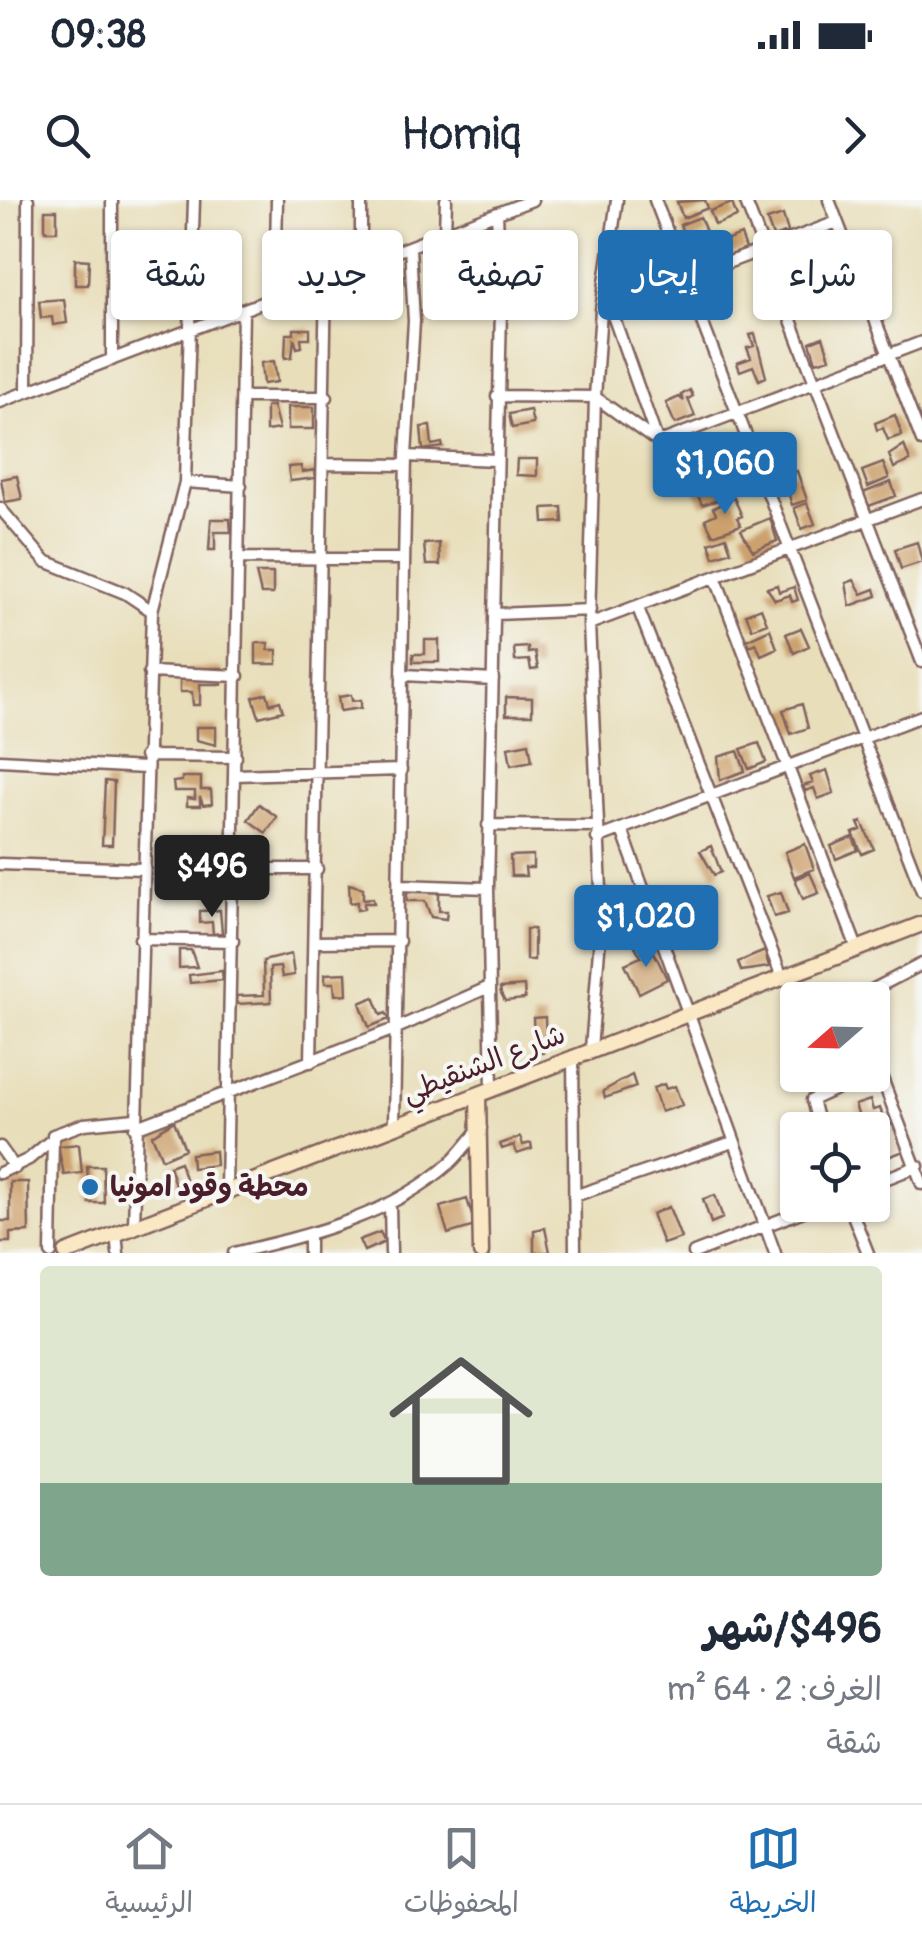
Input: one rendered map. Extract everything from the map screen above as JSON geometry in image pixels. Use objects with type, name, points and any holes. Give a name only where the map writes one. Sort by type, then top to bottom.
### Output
[{"type":"street","points":[[27,392],[28,200]]},
{"type":"street","points":[[112,200],[112,360]]},
{"type":"street","points":[[134,1226],[152,611],[185,482],[194,200]]},
{"type":"street","points":[[276,230],[277,200]]},
{"type":"street","points":[[360,200],[360,230]]},
{"type":"street","points":[[446,200],[446,230]]},
{"type":"street","points":[[454,230],[529,200]]},
{"type":"street","points":[[615,230],[618,200]]},
{"type":"street","points":[[654,200],[667,230]]},
{"type":"street","points":[[745,200],[756,230]]},
{"type":"street","points":[[830,200],[922,441]]},
{"type":"street","points":[[481,1253],[495,614],[497,213]]},
{"type":"street","points":[[816,230],[837,222]]},
{"type":"street","points":[[403,250],[423,242]]},
{"type":"street","points":[[394,1125],[406,460],[414,321],[410,247]]},
{"type":"street","points":[[0,402],[262,304]]},
{"type":"street","points":[[226,1189],[244,311]]},
{"type":"street","points":[[311,1062],[326,320]]},
{"type":"street","points":[[591,1049],[602,912],[589,624],[596,397],[605,320]]},
{"type":"street","points":[[611,320],[658,440]]},
{"type":"street","points":[[704,320],[922,891]]},
{"type":"street","points":[[790,320],[922,662]]},
{"type":"street","points":[[658,440],[922,342]]},
{"type":"street","points":[[245,397],[327,396]]},
{"type":"street","points":[[497,396],[596,397],[658,440]]},
{"type":"street","points":[[323,464],[495,460]]},
{"type":"street","points":[[185,482],[241,486]]},
{"type":"street","points":[[589,624],[922,499]]},
{"type":"street","points":[[0,508],[45,561],[125,593],[152,611]]},
{"type":"street","points":[[240,558],[404,559]]},
{"type":"street","points":[[716,579],[857,948]]},
{"type":"street","points":[[638,608],[782,977]]},
{"type":"street","points":[[495,614],[590,610]]},
{"type":"street","points":[[149,672],[238,676]]},
{"type":"street","points":[[405,674],[493,680]]},
{"type":"street","points":[[488,825],[622,830],[922,716]]},
{"type":"street","points":[[0,760],[145,762],[236,757]]},
{"type":"street","points":[[236,776],[401,770]]},
{"type":"street","points":[[622,830],[776,1253]]},
{"type":"street","points":[[0,864],[143,869]]},
{"type":"street","points":[[234,868],[317,870]]},
{"type":"street","points":[[400,885],[488,888]]},
{"type":"street","name":"شارع الشنقيطي","points":[[66,1253],[922,924]]},
{"type":"street","points":[[140,938],[233,940]]},
{"type":"street","points":[[315,942],[399,940]]},
{"type":"street","points":[[888,982],[922,964]]},
{"type":"street","points":[[0,1173],[14,1168],[59,1131],[84,1124],[135,1123],[227,1096],[489,988]]},
{"type":"street","points":[[573,1056],[574,1253]]},
{"type":"street","points":[[815,1112],[812,1100],[829,1092]]},
{"type":"street","points":[[883,1092],[919,1166],[922,1184]]},
{"type":"street","points":[[234,1253],[309,1234],[390,1204],[447,1166],[481,1128]]},
{"type":"street","points":[[49,1142],[50,1253]]},
{"type":"street","points":[[574,1196],[733,1142]]},
{"type":"street","points":[[0,1147],[14,1168]]},
{"type":"street","points":[[890,1177],[919,1166]]},
{"type":"street","points":[[390,1204],[391,1253]]},
{"type":"street","points":[[694,1253],[780,1222]]},
{"type":"street","points":[[856,1222],[868,1253]]},
{"type":"street","points":[[116,1234],[118,1253]]},
{"type":"street","points":[[309,1234],[309,1253]]},
{"type":"building","points":[[705,200],[708,208],[683,218],[677,202]]},
{"type":"building","points":[[732,203],[737,217],[715,225],[710,211]]},
{"type":"building","points":[[45,210],[57,210],[57,231],[45,231]]},
{"type":"building","points":[[783,215],[787,230],[771,230],[767,220]]},
{"type":"building","points":[[700,217],[705,230],[682,230],[680,225]]},
{"type":"building","points":[[741,235],[746,249],[733,254],[733,238]]},
{"type":"building","points":[[75,259],[89,260],[88,285],[75,285]]},
{"type":"building","points":[[64,299],[67,323],[53,325],[52,317],[41,318],[39,301]]},
{"type":"building","points":[[294,329],[310,329],[310,338],[301,338],[302,347],[297,348],[294,338],[292,357],[285,358],[286,334],[294,334]]},
{"type":"building","points":[[755,334],[766,377],[759,380],[753,366],[740,371],[737,363],[751,358],[747,348],[754,346],[750,335]]},
{"type":"building","points":[[823,337],[830,358],[816,362],[810,342]]},
{"type":"building","points":[[274,361],[277,382],[263,384],[261,363]]},
{"type":"building","points":[[690,390],[693,396],[688,399],[695,416],[675,424],[666,403],[679,397],[684,401],[681,395]]},
{"type":"building","points":[[273,406],[279,429],[266,431],[266,407]]},
{"type":"building","points":[[288,407],[314,407],[314,429],[288,429]]},
{"type":"building","points":[[530,410],[533,424],[512,428],[509,414]]},
{"type":"building","points":[[895,415],[902,435],[888,440],[883,428],[877,430],[875,423]]},
{"type":"building","points":[[430,426],[432,445],[442,443],[443,447],[423,450],[421,427]]},
{"type":"building","points":[[904,445],[910,461],[894,468],[889,455]]},
{"type":"building","points":[[517,459],[537,459],[537,476],[516,475]]},
{"type":"building","points":[[883,463],[889,478],[868,487],[862,471]]},
{"type":"building","points":[[301,466],[302,472],[315,470],[316,478],[290,481],[288,467]]},
{"type":"building","points":[[729,467],[736,486],[728,489],[731,496],[702,505],[691,479],[714,468],[718,479],[717,471]]},
{"type":"building","points":[[787,468],[789,473],[797,471],[807,500],[792,505],[781,470]]},
{"type":"building","points":[[17,476],[22,499],[5,502],[1,479]]},
{"type":"building","points":[[891,482],[896,496],[869,506],[863,493]]},
{"type":"building","points":[[734,498],[742,516],[737,518],[741,525],[713,535],[705,519],[716,514],[713,508]]},
{"type":"building","points":[[807,503],[815,524],[802,529],[794,508]]},
{"type":"building","points":[[562,507],[563,522],[544,523],[543,508]]},
{"type":"building","points":[[770,518],[777,541],[753,551],[741,530]]},
{"type":"building","points":[[211,519],[230,519],[231,532],[215,532],[215,550],[209,550]]},
{"type":"building","points":[[726,537],[731,551],[714,557],[709,543]]},
{"type":"building","points":[[917,542],[922,562],[901,569],[895,549]]},
{"type":"building","points":[[439,543],[440,565],[426,565],[424,544]]},
{"type":"building","points":[[256,573],[273,573],[273,594],[261,594]]},
{"type":"building","points":[[854,580],[862,594],[875,589],[877,596],[850,606],[846,583]]},
{"type":"building","points":[[777,585],[779,592],[794,587],[798,600],[792,602],[790,595],[775,600],[767,588]]},
{"type":"building","points":[[761,608],[767,623],[752,629],[746,614]]},
{"type":"building","points":[[801,628],[809,646],[794,653],[786,634]]},
{"type":"building","points":[[770,629],[777,648],[761,655],[756,643],[749,646],[746,640]]},
{"type":"building","points":[[425,640],[439,640],[439,662],[413,662],[413,654],[425,654]]},
{"type":"building","points":[[256,643],[269,643],[268,650],[277,650],[277,664],[256,664]]},
{"type":"building","points":[[528,647],[528,653],[535,652],[538,669],[531,670],[529,660],[515,661],[514,648]]},
{"type":"building","points":[[222,668],[222,684],[200,684],[200,705],[193,705],[192,692],[180,692],[180,676],[188,676],[188,669]]},
{"type":"building","points":[[267,693],[270,704],[280,701],[283,711],[259,717],[253,697]]},
{"type":"building","points":[[351,695],[352,701],[361,700],[361,708],[340,711],[338,697]]},
{"type":"building","points":[[506,697],[532,698],[532,715],[506,715]]},
{"type":"building","points":[[802,704],[808,728],[791,734],[783,710]]},
{"type":"building","points":[[196,727],[216,727],[216,745],[196,740]]},
{"type":"building","points":[[529,743],[532,761],[511,765],[508,747]]},
{"type":"building","points":[[759,743],[766,762],[749,769],[741,749]]},
{"type":"building","points":[[738,751],[745,771],[720,780],[718,757]]},
{"type":"building","points":[[827,770],[834,793],[818,799],[814,788],[805,791],[803,786],[813,783],[810,776]]},
{"type":"building","points":[[182,777],[201,777],[201,790],[211,790],[212,804],[203,805],[200,797],[200,806],[187,806],[187,798],[195,799],[195,791],[174,791],[173,782],[182,781]]},
{"type":"building","points":[[105,781],[114,782],[112,845],[102,845]]},
{"type":"building","points":[[259,804],[277,817],[266,833],[248,820]]},
{"type":"building","points":[[862,822],[874,849],[862,854],[853,833],[861,830],[858,823]]},
{"type":"building","points":[[853,837],[858,850],[836,859],[831,846]]},
{"type":"building","points":[[805,844],[814,869],[794,877],[785,852]]},
{"type":"building","points":[[711,846],[721,872],[714,875],[700,851]]},
{"type":"building","points":[[533,855],[533,868],[525,868],[526,876],[511,876],[510,856]]},
{"type":"building","points":[[810,873],[819,893],[803,899],[795,879]]},
{"type":"building","points":[[349,884],[363,888],[363,899],[373,898],[374,903],[364,903],[364,909],[357,910],[357,902],[350,903]]},
{"type":"building","points":[[407,892],[439,892],[439,911],[447,911],[446,919],[431,917],[425,901],[407,901]]},
{"type":"building","points":[[781,892],[788,913],[774,917],[767,896]]},
{"type":"building","points":[[220,910],[222,933],[213,934],[212,922],[200,923],[200,911]]},
{"type":"building","points":[[704,915],[713,938],[704,942],[700,933],[694,935],[689,921]]},
{"type":"building","points":[[526,929],[534,929],[534,960],[526,960]]},
{"type":"building","points":[[640,943],[646,954],[653,950],[667,979],[639,993],[625,964],[641,957],[635,946]]},
{"type":"building","points":[[179,950],[191,950],[197,967],[179,968]]},
{"type":"building","points":[[765,951],[769,967],[741,971],[738,962]]},
{"type":"building","points":[[291,954],[294,975],[282,977],[280,967],[270,968],[271,1002],[237,1004],[236,996],[264,995],[263,961]]},
{"type":"building","points":[[222,971],[223,980],[190,983],[189,975]]},
{"type":"building","points":[[346,973],[347,994],[335,995],[334,983],[325,983],[325,974]]},
{"type":"building","points":[[524,986],[525,999],[505,1001],[500,988]]},
{"type":"building","points":[[374,997],[381,1015],[386,1013],[389,1019],[369,1027],[360,1003]]},
{"type":"building","points":[[545,1017],[546,1045],[543,1053],[535,1053],[533,1018]]},
{"type":"building","points":[[632,1075],[636,1087],[605,1098],[603,1091]]},
{"type":"building","points":[[664,1084],[666,1089],[675,1086],[682,1105],[661,1112],[653,1088]]},
{"type":"building","points":[[870,1100],[873,1110],[880,1108],[881,1112],[857,1112],[855,1105]]},
{"type":"building","points":[[174,1121],[185,1149],[162,1159],[152,1135]]},
{"type":"building","points":[[894,1123],[904,1151],[890,1156],[890,1125]]},
{"type":"building","points":[[520,1137],[523,1145],[531,1143],[532,1149],[517,1154],[514,1145],[502,1149],[500,1144]]},
{"type":"building","points":[[79,1144],[82,1173],[64,1175],[58,1146]]},
{"type":"building","points":[[215,1151],[216,1165],[192,1168],[191,1154]]},
{"type":"building","points":[[180,1162],[187,1185],[176,1188],[169,1166]]},
{"type":"building","points":[[87,1166],[103,1166],[104,1203],[89,1203]]},
{"type":"building","points":[[10,1182],[28,1182],[29,1232],[10,1233],[10,1242],[0,1242],[0,1221],[10,1221]]},
{"type":"building","points":[[715,1195],[723,1218],[711,1223],[703,1199]]},
{"type":"building","points":[[467,1199],[475,1226],[448,1234],[440,1207]]},
{"type":"building","points":[[669,1207],[681,1238],[663,1244],[652,1214]]},
{"type":"building","points":[[545,1228],[550,1252],[534,1253],[534,1230]]},
{"type":"building","points":[[380,1232],[385,1242],[364,1251],[359,1240]]},
{"type":"place","name":"محطة وقود امونيا","points":[[90,1187]]}]
